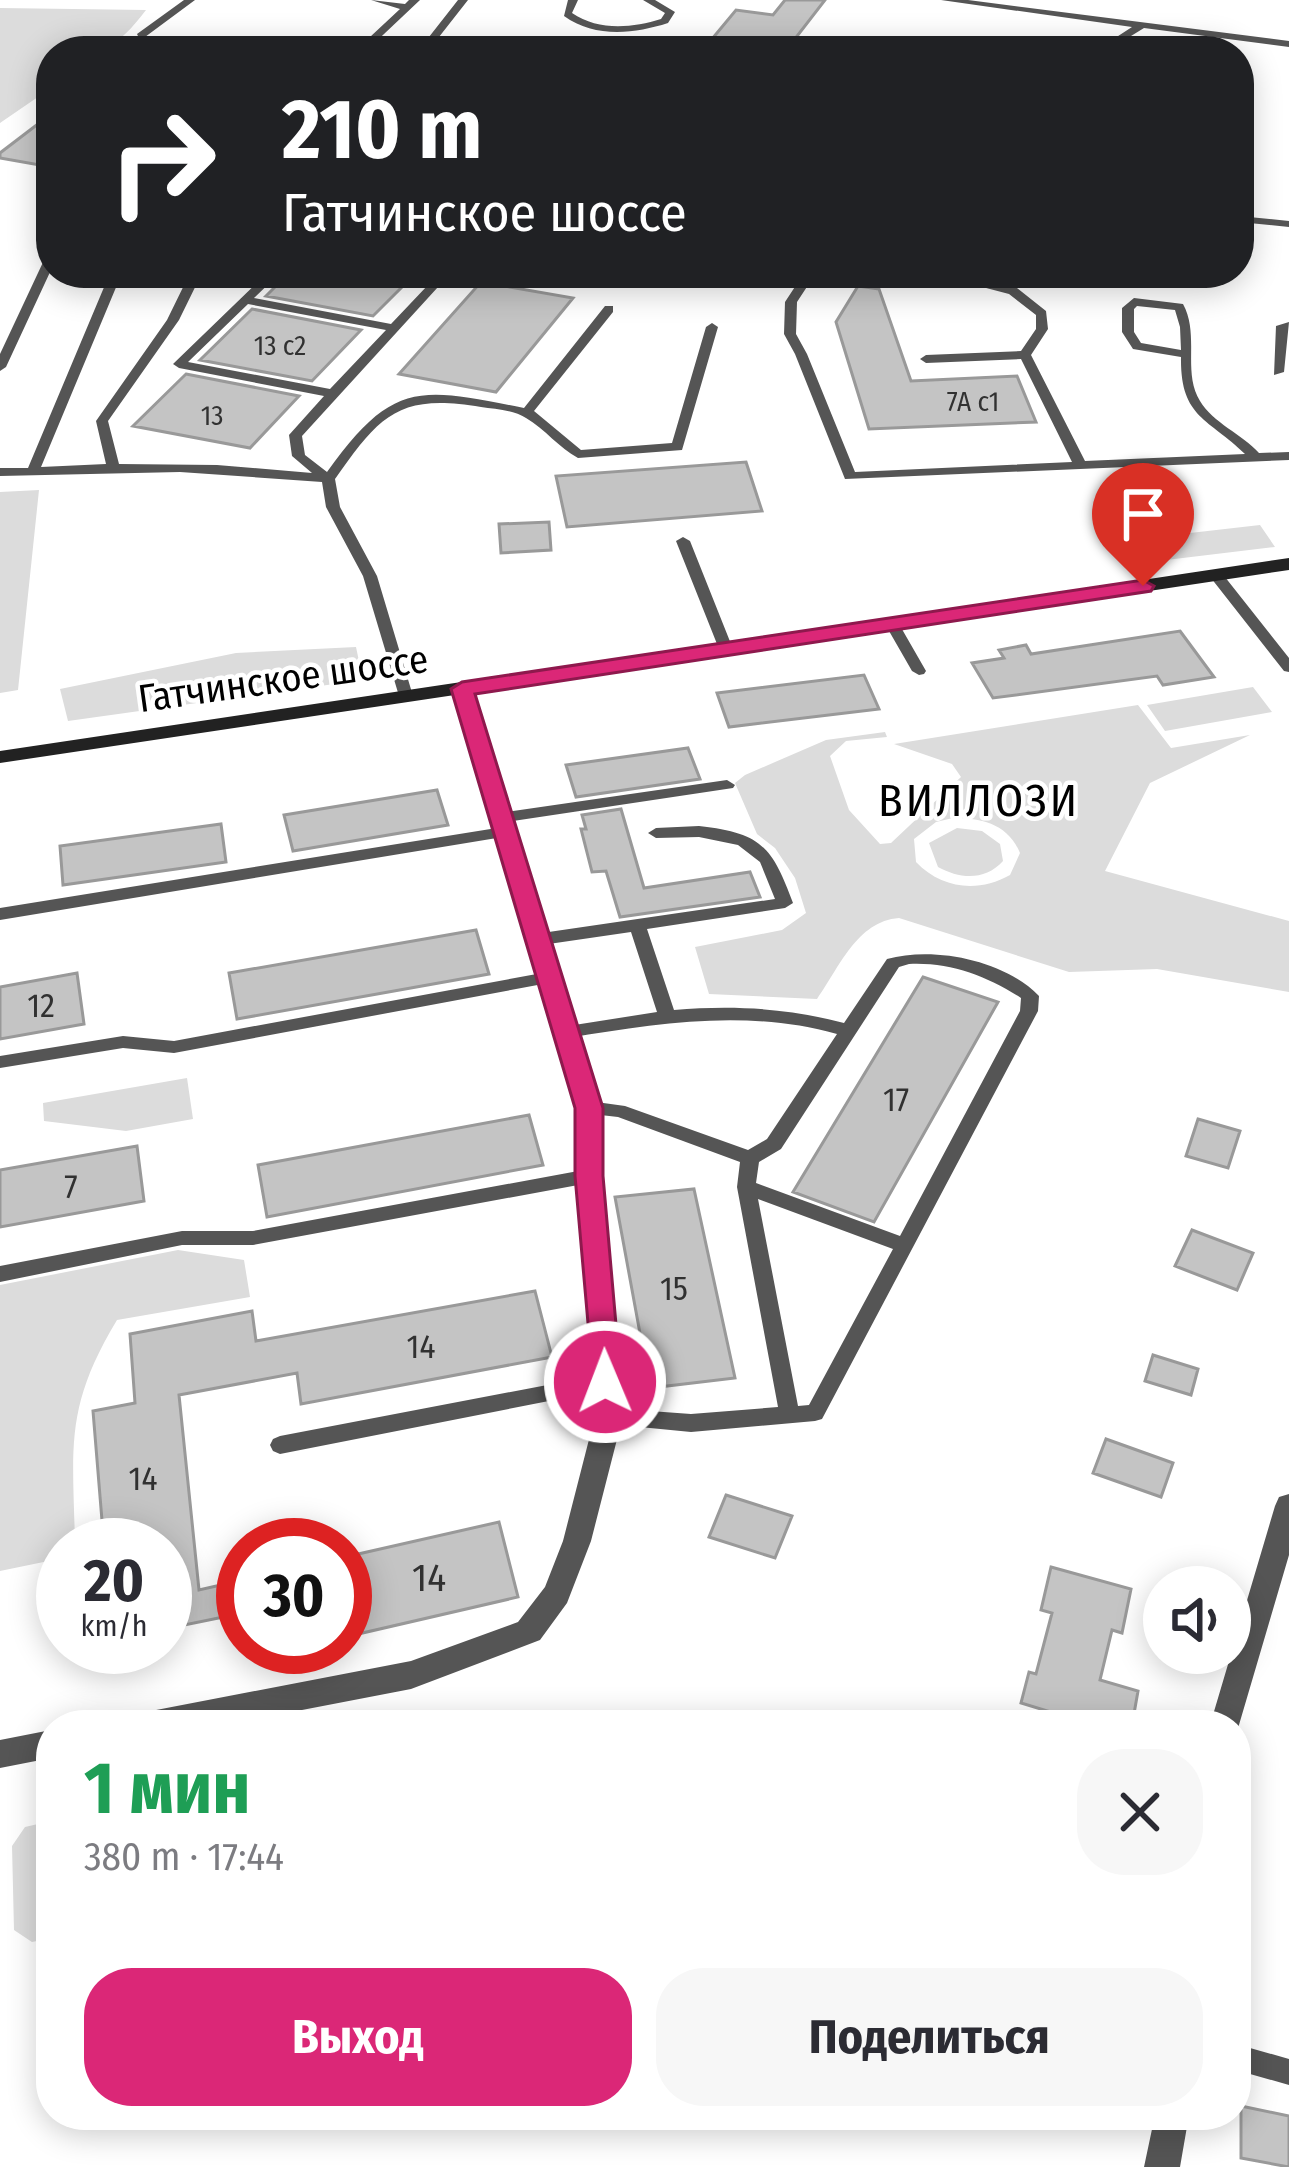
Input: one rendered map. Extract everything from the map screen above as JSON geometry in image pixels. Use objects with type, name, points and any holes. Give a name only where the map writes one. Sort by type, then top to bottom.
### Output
[{"type":"main road","name":"Гатчинское шоссе","points":[[0,757],[1289,564]]},
{"type":"street","points":[[229,1710],[411,1675],[529,1631],[557,1594],[577,1541],[609,1416],[589,1176],[589,1108],[554,977],[535,940],[462,689]]},
{"type":"street","points":[[1231,1710],[1279,1569],[1289,1506]]},
{"type":"street","points":[[0,1754],[36,1747]]},
{"type":"street","points":[[1162,2167],[1169,2130]]},
{"type":"lane","points":[[140,36],[190,0]]},
{"type":"lane","points":[[376,0],[411,4]]},
{"type":"lane","points":[[435,36],[463,0]]},
{"type":"lane","points":[[573,0],[566,14],[574,21],[630,29],[665,21],[670,12],[648,0]]},
{"type":"lane","points":[[946,0],[1227,36]]},
{"type":"lane","points":[[376,36],[411,4]]},
{"type":"lane","points":[[1123,36],[1142,25]]},
{"type":"lane","points":[[1254,39],[1289,44]]},
{"type":"lane","points":[[1254,220],[1289,224]]},
{"type":"lane","points":[[0,367],[37,288]]},
{"type":"lane","points":[[33,472],[110,288]]},
{"type":"lane","points":[[112,466],[102,421],[173,320],[189,288]]},
{"type":"lane","points":[[258,288],[178,364],[334,394]]},
{"type":"lane","points":[[406,696],[370,576],[333,507],[328,478],[298,456],[295,435],[432,288]]},
{"type":"lane","points":[[801,288],[787,312],[789,340],[801,354],[850,476],[1289,456]]},
{"type":"lane","points":[[986,288],[1031,301],[1042,314],[1042,329],[1025,355]]},
{"type":"lane","points":[[245,300],[395,328]]},
{"type":"lane","points":[[1185,354],[1137,346],[1128,332],[1128,308],[1134,302],[1179,307],[1186,316],[1185,354],[1192,399],[1238,435],[1254,456]]},
{"type":"lane","points":[[527,412],[608,309]]},
{"type":"lane","points":[[1278,372],[1282,326],[1289,326]]},
{"type":"lane","points":[[328,478],[374,417],[397,403],[443,397],[527,412],[578,454],[677,447],[712,328]]},
{"type":"lane","points":[[1025,355],[1079,463]]},
{"type":"lane","points":[[926,359],[1025,355]]},
{"type":"lane","points":[[0,472],[112,466],[242,468],[328,478]]},
{"type":"lane","points":[[682,541],[726,649]]},
{"type":"lane","points":[[1216,575],[1289,668]]},
{"type":"lane","points":[[892,624],[919,671]]},
{"type":"lane","points":[[0,914],[727,785]]},
{"type":"lane","points":[[535,940],[784,903],[767,860],[757,850],[692,828],[656,833]]},
{"type":"lane","points":[[637,925],[667,1016]]},
{"type":"lane","points":[[589,1108],[619,1111],[750,1158],[774,1144],[893,963],[910,956],[1000,980],[1030,996],[1029,1011],[814,1412],[692,1423],[609,1416]]},
{"type":"lane","points":[[0,1063],[123,1042],[173,1047],[554,977]]},
{"type":"lane","points":[[568,1032],[708,1010],[815,1020],[848,1031]]},
{"type":"lane","points":[[750,1158],[746,1187],[790,1415]]},
{"type":"lane","points":[[0,1274],[182,1238],[254,1238],[589,1176]]},
{"type":"lane","points":[[746,1187],[904,1245]]},
{"type":"lane","points":[[280,1445],[605,1382]]},
{"type":"lane","points":[[1251,2061],[1289,2072]]},
{"type":"shaded area","points":[[0,8],[146,10],[124,36],[36,36],[36,98],[0,123]]},
{"type":"shaded area","points":[[39,490],[18,690],[0,693],[0,492]]},
{"type":"shaded area","points":[[1260,525],[1275,547],[1133,564],[1120,541]]},
{"type":"shaded area","points":[[356,647],[363,680],[68,721],[60,689],[236,653]]},
{"type":"shaded area","points":[[1253,687],[1272,712],[1165,731],[1147,705]]},
{"type":"shaded area","points":[[1138,705],[1171,748],[1250,735],[1150,783],[1105,871],[1289,921],[1289,992],[1157,969],[1069,972],[899,918],[884,921],[860,937],[817,999],[709,994],[695,947],[782,930],[806,913],[795,878],[775,848],[757,834],[735,783],[826,740],[885,732],[887,737],[846,741],[830,756],[849,810],[880,844],[891,843],[961,777],[952,764],[894,744]],"holes":[[[953,818],[984,821],[1009,835],[1020,853],[1010,875],[985,884],[961,885],[937,878],[916,862],[914,839],[936,822]]]},
{"type":"shaded area","points":[[957,828],[982,831],[1000,844],[1003,861],[972,876],[938,867],[929,843]]},
{"type":"shaded area","points":[[187,1078],[193,1119],[126,1131],[44,1121],[43,1103]]},
{"type":"shaded area","points":[[178,1250],[244,1260],[250,1297],[117,1320],[80,1404],[73,1454],[74,1518],[36,1518],[36,1564],[0,1571],[0,1285]]},
{"type":"shaded area","points":[[36,1824],[36,1941],[32,1942],[14,1930],[12,1846],[25,1827]]},
{"type":"building","points":[[785,0],[825,0],[797,36],[714,36],[736,10],[773,15]]},
{"type":"building","points":[[36,125],[36,164],[0,158],[0,153]]},
{"type":"building","points":[[274,288],[401,288],[373,316],[266,296]]},
{"type":"building","points":[[476,288],[516,288],[573,298],[496,392],[399,374]]},
{"type":"building","points":[[857,288],[879,289],[911,381],[1017,376],[1036,422],[869,429],[836,322]]},
{"type":"building","points":[[252,309],[361,330],[312,381],[200,360]]},
{"type":"building","points":[[186,374],[299,396],[250,448],[133,426]]},
{"type":"building","points":[[746,462],[762,511],[567,527],[556,476]]},
{"type":"building","points":[[549,522],[551,550],[501,553],[499,524]]},
{"type":"building","points":[[1180,631],[1214,677],[1163,685],[1157,676],[993,698],[972,663],[1004,658],[999,650],[1026,645],[1031,654]]},
{"type":"building","points":[[864,675],[879,709],[729,727],[717,693]]},
{"type":"building","points":[[688,748],[700,779],[576,797],[566,765]]},
{"type":"building","points":[[437,790],[448,825],[293,851],[284,815]]},
{"type":"building","points":[[621,809],[644,888],[750,872],[760,897],[620,917],[606,871],[592,872],[581,829],[586,829],[582,815]]},
{"type":"building","points":[[221,824],[226,862],[63,885],[60,846]]},
{"type":"building","points":[[476,930],[489,974],[237,1019],[229,973]]},
{"type":"building","points":[[77,973],[84,1024],[0,1039],[0,987]]},
{"type":"building","points":[[923,977],[998,1002],[874,1222],[793,1192]]},
{"type":"building","points":[[529,1115],[543,1165],[267,1217],[258,1165]]},
{"type":"building","points":[[1198,1119],[1240,1131],[1228,1168],[1186,1156]]},
{"type":"building","points":[[137,1146],[144,1201],[0,1227],[0,1170]]},
{"type":"building","points":[[694,1189],[735,1378],[650,1388],[615,1197]]},
{"type":"building","points":[[1192,1230],[1253,1253],[1237,1290],[1175,1266]]},
{"type":"building","points":[[535,1291],[552,1357],[301,1404],[297,1373],[179,1395],[192,1518],[102,1518],[93,1411],[135,1403],[130,1334],[252,1311],[256,1341]]},
{"type":"building","points":[[1153,1355],[1198,1369],[1191,1395],[1145,1381]]},
{"type":"building","points":[[1106,1439],[1173,1463],[1161,1497],[1093,1473]]},
{"type":"building","points":[[726,1495],[792,1516],[775,1558],[709,1537]]},
{"type":"building","points":[[192,1522],[199,1590],[216,1586],[216,1619],[192,1623]]},
{"type":"building","points":[[499,1522],[518,1597],[372,1631],[372,1551]]},
{"type":"building","points":[[1051,1567],[1131,1589],[1122,1633],[1112,1630],[1100,1680],[1138,1691],[1135,1710],[1044,1710],[1021,1703],[1029,1672],[1036,1674],[1052,1613],[1041,1610]]},
{"type":"building","points":[[1251,2108],[1289,2116],[1289,2167],[1241,2158],[1241,2130],[1251,2130]]},
{"type":"district","name":"ВИЛЛОЗИ","points":[[979,800]]},
{"type":"route","points":[[605,1382],[604,1315],[589,1176],[589,1108],[554,977],[535,940],[462,689],[1143,586]]}]
